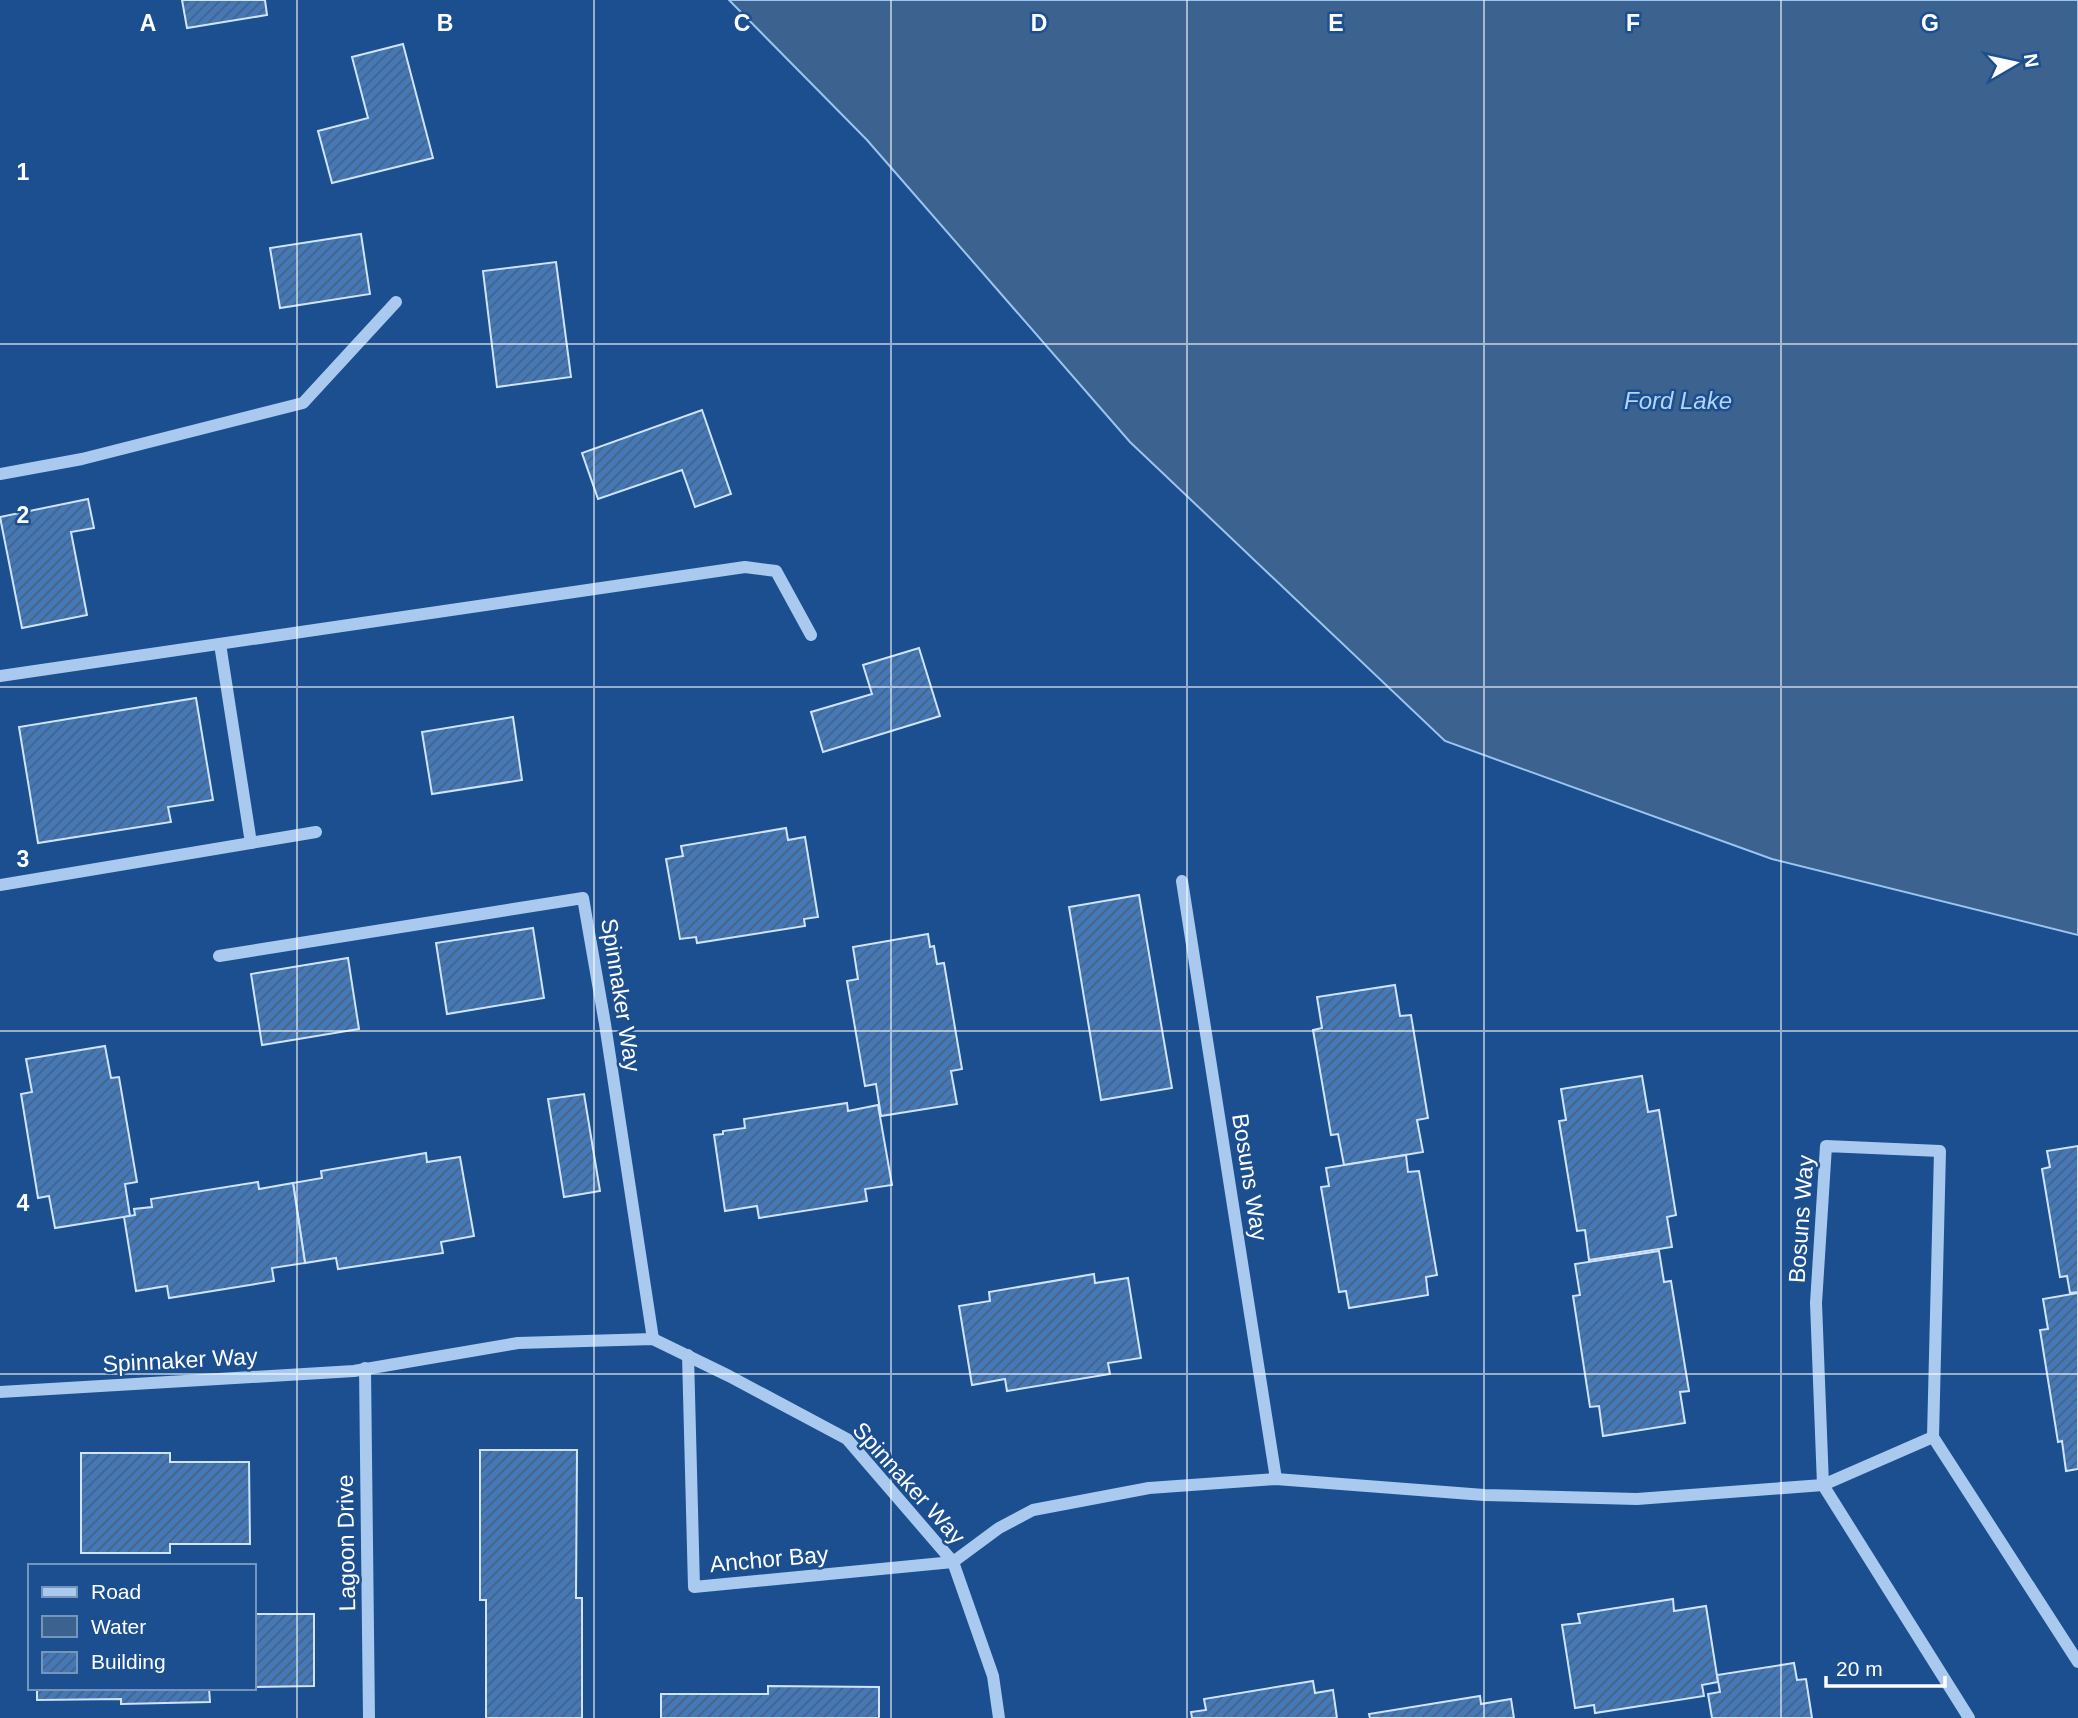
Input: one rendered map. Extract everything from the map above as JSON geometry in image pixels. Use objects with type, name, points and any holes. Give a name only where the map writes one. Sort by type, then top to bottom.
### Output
[{"type":"street","points":[[0,474],[82,459],[303,403],[396,302]]},
{"type":"street","points":[[0,676],[745,567],[776,571],[811,635]]},
{"type":"street","points":[[220,644],[251,844]]},
{"type":"street","points":[[0,885],[316,832]]},
{"type":"street","name":"Bosuns Way","points":[[1182,881],[1276,1479]]},
{"type":"street","name":"Spinnaker Way","points":[[219,956],[583,898],[653,1339]]},
{"type":"street","name":"Bosuns Way","points":[[1933,1437],[1940,1151],[1826,1146],[1816,1303],[1823,1485],[1969,1718]]},
{"type":"street","name":"Spinnaker Way","points":[[0,1392],[354,1371],[518,1343],[653,1339],[846,1439],[953,1562],[993,1675],[999,1718]]},
{"type":"street","name":"Anchor Bay","points":[[688,1355],[694,1587],[953,1562]]},
{"type":"street","name":"Lagoon Drive","points":[[365,1368],[369,1718]]},
{"type":"street","points":[[953,1562],[999,1528],[1033,1510],[1149,1488],[1276,1479],[1484,1495],[1637,1499],[1823,1485],[1933,1437],[2078,1662]]},
{"type":"water","name":"Ford Lake","points":[[729,0],[2078,0],[2078,935],[1772,859],[1445,741],[1130,442],[867,140]]},
{"type":"building","points":[[182,0],[265,0],[267,15],[187,28]]},
{"type":"building","points":[[403,44],[433,158],[332,183],[318,131],[368,118],[352,57]]},
{"type":"building","points":[[361,234],[370,294],[280,308],[270,248]]},
{"type":"building","points":[[556,262],[571,377],[497,387],[483,271]]},
{"type":"building","points":[[702,410],[731,494],[695,507],[682,470],[598,499],[582,453]]},
{"type":"building","points":[[88,499],[94,528],[71,532],[87,615],[22,628],[0,517]]},
{"type":"building","points":[[919,648],[940,716],[823,752],[811,712],[872,694],[863,665]]},
{"type":"building","points":[[196,698],[213,800],[168,807],[171,822],[38,843],[19,727]]},
{"type":"building","points":[[513,717],[522,780],[432,794],[422,732]]},
{"type":"building","points":[[786,828],[788,840],[805,837],[818,917],[804,919],[805,926],[697,943],[696,937],[680,939],[666,859],[683,856],[681,846]]},
{"type":"building","points":[[1139,895],[1172,1088],[1101,1100],[1069,907]]},
{"type":"building","points":[[533,928],[544,998],[447,1014],[436,943]]},
{"type":"building","points":[[928,934],[930,947],[934,946],[937,964],[944,963],[962,1069],[951,1071],[957,1104],[881,1116],[876,1084],[865,1086],[847,981],[858,979],[853,947]]},
{"type":"building","points":[[348,958],[359,1029],[262,1045],[251,974]]},
{"type":"building","points":[[1395,985],[1400,1016],[1411,1015],[1428,1118],[1417,1120],[1423,1152],[1344,1165],[1338,1134],[1331,1135],[1313,1030],[1322,1028],[1317,997]]},
{"type":"building","points":[[105,1046],[111,1078],[119,1077],[137,1182],[125,1184],[130,1216],[55,1228],[49,1196],[38,1198],[21,1094],[32,1092],[26,1059]]},
{"type":"building","points":[[1642,1076],[1648,1112],[1659,1110],[1676,1215],[1667,1217],[1672,1247],[1589,1260],[1585,1230],[1577,1231],[1559,1121],[1566,1120],[1561,1089]]},
{"type":"building","points":[[584,1094],[600,1191],[564,1197],[548,1099]]},
{"type":"building","points":[[847,1103],[848,1111],[878,1105],[892,1185],[865,1189],[867,1201],[759,1218],[757,1206],[725,1211],[714,1135],[745,1128],[744,1119]]},
{"type":"building","points":[[2078,1146],[2078,1292],[2070,1293],[2067,1276],[2060,1277],[2042,1169],[2050,1167],[2047,1151]]},
{"type":"building","points":[[426,1153],[427,1162],[460,1157],[474,1236],[441,1242],[443,1253],[338,1269],[336,1258],[305,1263],[293,1183],[322,1178],[321,1171]]},
{"type":"building","points":[[1406,1155],[1408,1172],[1419,1171],[1437,1275],[1426,1277],[1428,1295],[1349,1308],[1346,1291],[1339,1292],[1321,1187],[1329,1186],[1326,1168]]},
{"type":"building","points":[[258,1182],[259,1189],[293,1183],[305,1263],[272,1268],[274,1281],[169,1298],[167,1286],[136,1291],[124,1217],[135,1215],[134,1209],[152,1207],[151,1199]]},
{"type":"building","points":[[1659,1251],[1664,1282],[1671,1281],[1689,1391],[1680,1392],[1685,1423],[1603,1436],[1599,1406],[1590,1407],[1573,1296],[1580,1295],[1575,1264]]},
{"type":"building","points":[[1094,1274],[1095,1283],[1128,1278],[1141,1358],[1108,1363],[1110,1374],[1007,1391],[1005,1379],[972,1385],[959,1306],[990,1301],[989,1292]]},
{"type":"building","points":[[2078,1293],[2078,1469],[2066,1471],[2062,1441],[2058,1442],[2040,1330],[2048,1329],[2043,1299]]},
{"type":"building","points":[[480,1450],[577,1450],[576,1598],[582,1598],[582,1718],[486,1718],[486,1600],[480,1600]]},
{"type":"building","points":[[81,1453],[170,1453],[170,1462],[249,1462],[250,1544],[170,1544],[170,1553],[81,1553]]},
{"type":"building","points":[[1673,1599],[1674,1611],[1706,1606],[1718,1682],[1702,1685],[1704,1696],[1595,1713],[1594,1705],[1575,1708],[1562,1625],[1580,1623],[1578,1614]]},
{"type":"building","points":[[256,1614],[314,1614],[314,1686],[256,1687]]},
{"type":"building","points":[[1794,1663],[1797,1680],[1806,1679],[1812,1718],[1712,1718],[1708,1694],[1720,1692],[1717,1675]]},
{"type":"building","points":[[1313,1681],[1315,1693],[1333,1690],[1337,1718],[1192,1718],[1191,1712],[1206,1710],[1204,1699]]},
{"type":"building","points":[[768,1686],[879,1687],[879,1718],[661,1718],[661,1694],[768,1694]]},
{"type":"building","points":[[37,1690],[209,1690],[210,1702],[121,1704],[121,1699],[37,1700]]},
{"type":"building","points":[[1480,1696],[1481,1704],[1511,1699],[1514,1718],[1370,1718],[1369,1714]]}]
